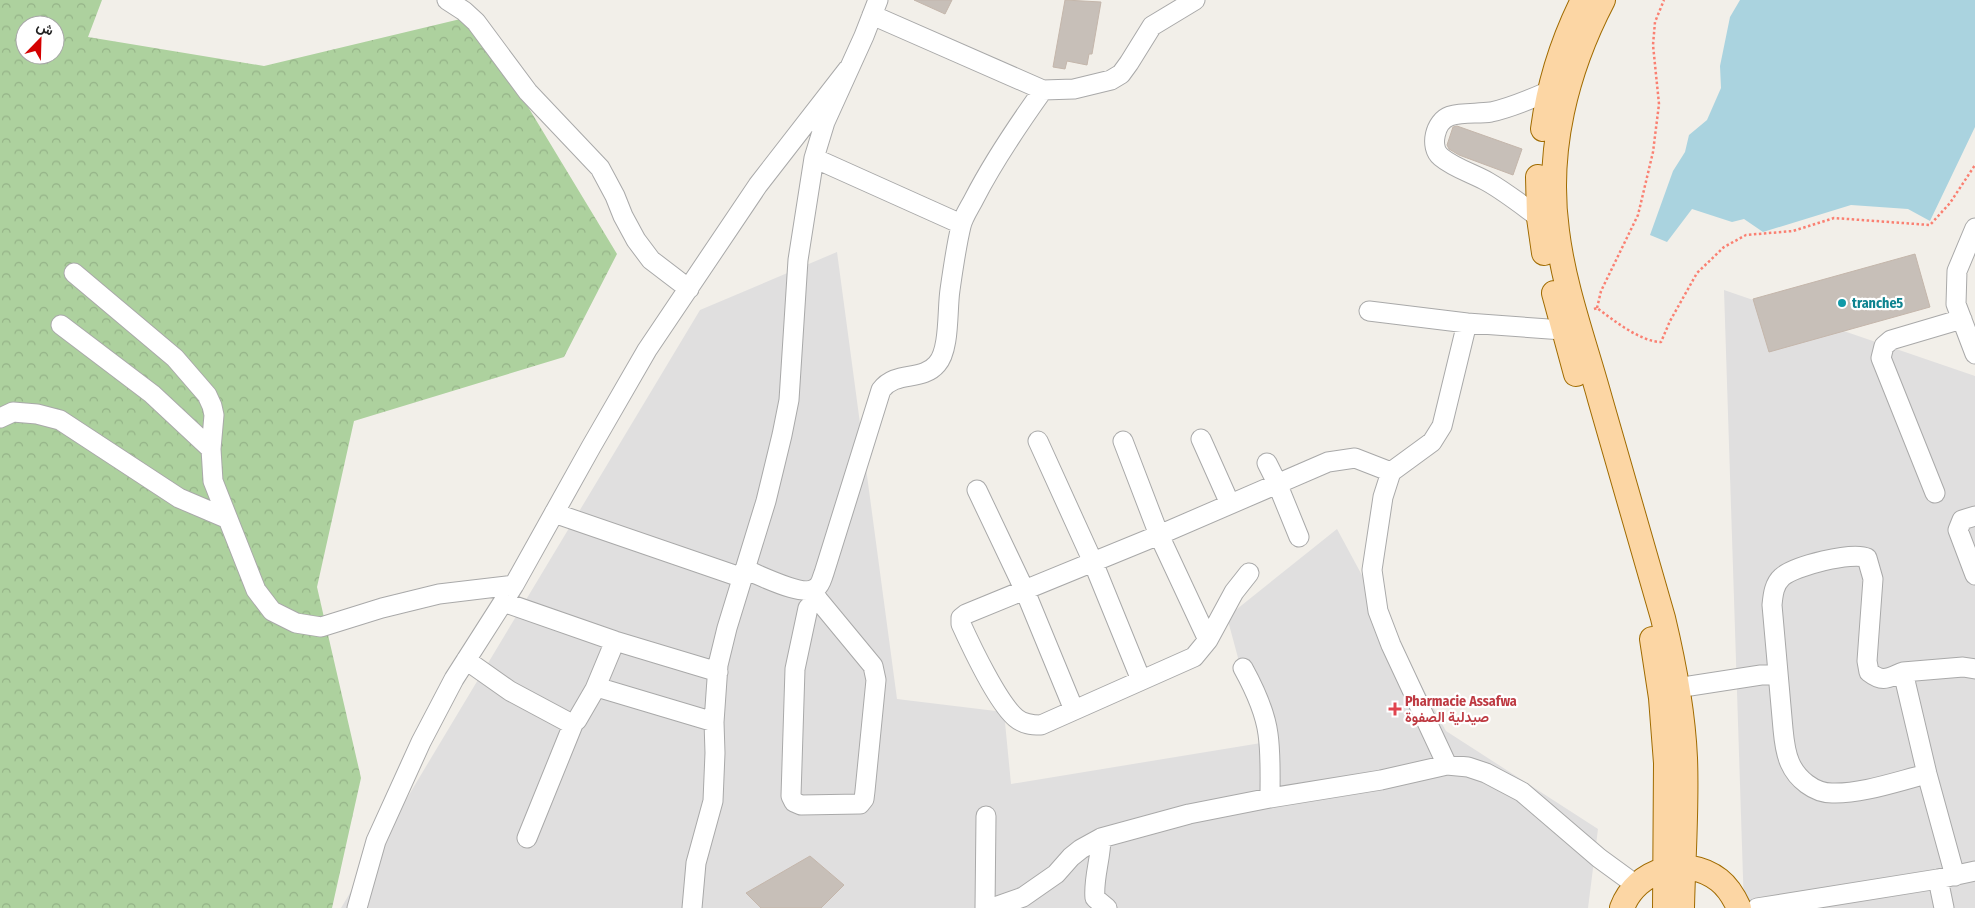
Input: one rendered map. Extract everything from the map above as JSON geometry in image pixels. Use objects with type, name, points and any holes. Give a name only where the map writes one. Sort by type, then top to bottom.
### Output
[{"type":"main road","points":[[1559,88],[1567,37],[1583,0]]},
{"type":"main road","points":[[1603,0],[1544,115],[1539,164],[1548,224],[1546,262],[1579,318],[1663,618],[1678,688],[1685,760],[1674,867],[1665,908]]},
{"type":"main road","points":[[1579,318],[1650,627],[1660,690],[1674,867],[1682,908]]},
{"type":"main road","points":[[1622,908],[1625,900],[1636,885],[1650,875],[1674,867],[1702,870],[1718,879],[1732,893],[1739,908]]},
{"type":"street","points":[[447,0],[464,11],[476,22],[528,92],[600,168],[616,196],[623,216],[636,240],[652,260],[689,289]]},
{"type":"street","points":[[688,908],[696,863],[712,801],[715,753],[714,722],[718,672],[727,628],[771,482],[789,400],[798,260],[814,158],[825,122],[875,8],[1044,90],[1074,89],[1111,80],[1121,74],[1152,26],[1195,0]]},
{"type":"street","points":[[357,908],[376,841],[421,742],[466,660],[514,585],[648,350],[758,185],[848,69]]},
{"type":"street","points":[[1548,224],[1490,183],[1440,157],[1434,146],[1435,136],[1440,124],[1448,117],[1467,113],[1490,112],[1514,106],[1559,88]]},
{"type":"street","points":[[554,513],[814,595],[873,666],[876,680],[864,799],[860,804],[801,805],[794,802],[791,796],[795,669],[808,608],[814,595],[817,587],[824,573],[881,390],[891,380],[916,375],[929,370],[937,365],[942,357],[950,290],[961,224],[996,157],[1044,90]]},
{"type":"street","points":[[814,158],[961,224]]},
{"type":"street","points":[[1975,228],[1971,246],[1957,271],[1956,304],[1975,354]]},
{"type":"street","points":[[74,273],[175,358],[207,394],[214,415],[213,482],[256,590],[272,611],[296,623],[321,626],[439,594],[514,585]]},
{"type":"street","points":[[1370,310],[1467,323],[1579,318]]},
{"type":"street","points":[[1935,493],[1881,358],[1884,346],[1891,340],[1962,318]]},
{"type":"street","points":[[1447,765],[1378,611],[1372,570],[1383,497],[1391,472],[1432,442],[1442,426],[1467,323]]},
{"type":"street","points":[[61,325],[152,394],[212,449]]},
{"type":"street","points":[[0,418],[13,412],[37,414],[60,420],[179,498],[226,518]]},
{"type":"street","points":[[1201,440],[1230,504]]},
{"type":"street","points":[[1038,441],[1093,562],[1141,680]]},
{"type":"street","points":[[1123,441],[1159,535],[1208,640]]},
{"type":"street","points":[[1249,572],[1234,592],[1208,640],[1194,657],[1041,725],[1030,725],[1017,719],[1005,708],[961,624],[961,618],[966,614],[1159,535],[1328,462],[1355,458],[1391,472]]},
{"type":"street","points":[[1267,463],[1299,537]]},
{"type":"street","points":[[977,490],[1024,591],[1074,710]]},
{"type":"street","points":[[1975,516],[1962,520],[1958,530],[1975,575]]},
{"type":"street","points":[[1927,774],[1830,793],[1808,785],[1797,775],[1790,763],[1785,747],[1772,605],[1776,584],[1782,577],[1798,569],[1854,556],[1867,558],[1872,579],[1867,661],[1869,672],[1878,678],[1885,679],[1903,672],[1963,667],[1975,669]]},
{"type":"street","points":[[503,602],[615,641],[718,672]]},
{"type":"street","points":[[527,838],[574,722],[595,688],[615,641]]},
{"type":"street","points":[[466,660],[510,691],[558,718],[574,722]]},
{"type":"street","points":[[1243,668],[1253,688],[1268,732],[1270,798]]},
{"type":"street","points":[[1903,672],[1927,774],[1947,878],[1944,908]]},
{"type":"street","points":[[1678,688],[1761,674],[1778,674]]},
{"type":"street","points":[[595,688],[609,690],[714,722]]},
{"type":"street","points":[[1000,907],[1023,897],[1056,874],[1081,848],[1101,838],[1189,814],[1270,798],[1381,780],[1447,765],[1468,767],[1486,773],[1522,792],[1599,858],[1636,885]]},
{"type":"street","points":[[985,908],[986,816]]},
{"type":"street","points":[[1101,838],[1101,855],[1094,890],[1095,898],[1107,908]]},
{"type":"street","points":[[1757,908],[1975,872]]},
{"type":"path","points":[[1664,0],[1654,22],[1653,45],[1659,104],[1653,152],[1638,215],[1601,291],[1579,318],[1634,333],[1652,342],[1660,342],[1697,273],[1724,247],[1746,236],[1793,231],[1834,218],[1930,225],[1950,203],[1975,165]]},
{"type":"shaded area","points":[[837,252],[897,699],[1004,712],[1011,784],[1261,743],[1227,617],[1337,529],[1446,731],[1598,829],[1588,908],[341,908],[700,310]]},
{"type":"shaded area","points":[[1724,290],[1975,376],[1975,908],[1744,908]]},
{"type":"green space","points":[[0,0],[102,0],[88,37],[264,66],[473,16],[617,254],[564,357],[354,421],[317,587],[361,778],[332,908],[0,908]]},
{"type":"water","points":[[1740,0],[1975,0],[1975,127],[1930,221],[1908,209],[1851,205],[1763,232],[1744,219],[1732,222],[1692,209],[1667,242],[1650,235],[1673,171],[1685,152],[1689,135],[1707,120],[1721,88],[1720,66],[1730,17]]},
{"type":"building","points":[[914,0],[952,0],[945,14]]},
{"type":"building","points":[[1065,0],[1101,2],[1092,54],[1089,54],[1087,65],[1067,61],[1065,69],[1053,67]]},
{"type":"building","points":[[1457,126],[1522,149],[1513,175],[1459,155],[1449,149],[1447,145],[1453,127]]},
{"type":"building","name":"tranche5","points":[[1915,254],[1930,307],[1769,352],[1753,299]]},
{"type":"building","points":[[810,856],[844,885],[821,908],[761,908],[746,893]]},
{"type":"place","name":"tranche5","points":[[1842,303]]},
{"type":"place","name":"Pharmacie Assafwa صيدلية الصفوة","points":[[1395,709]]}]
